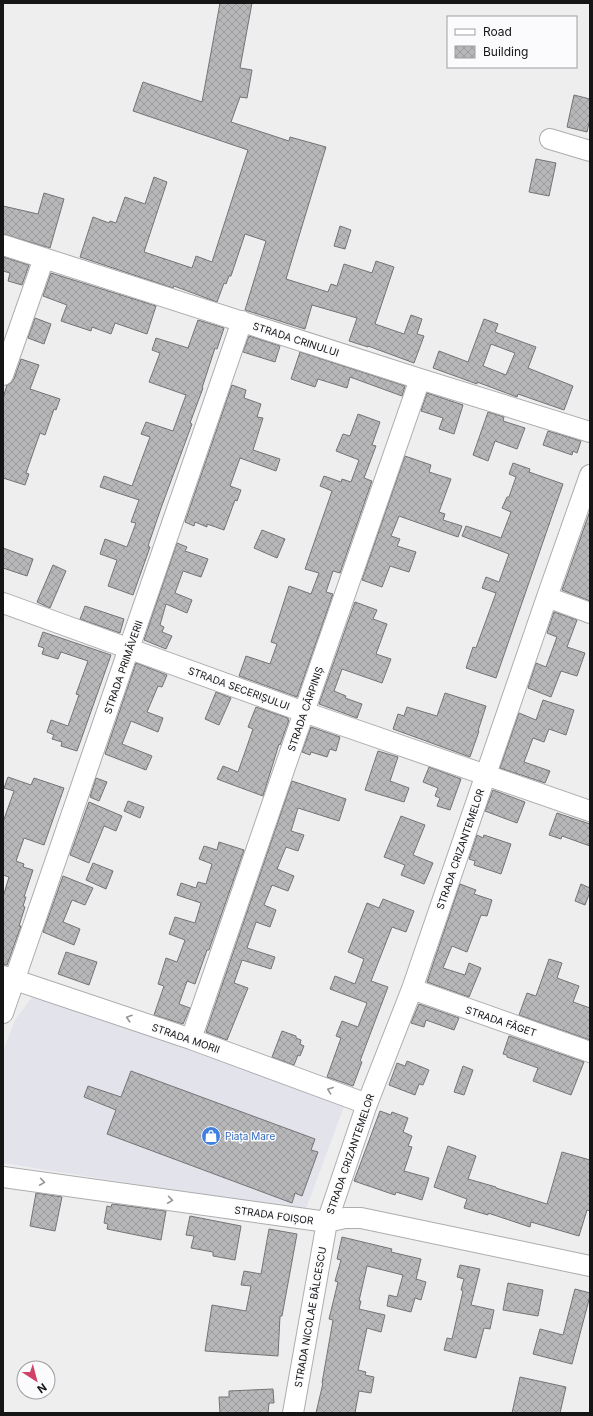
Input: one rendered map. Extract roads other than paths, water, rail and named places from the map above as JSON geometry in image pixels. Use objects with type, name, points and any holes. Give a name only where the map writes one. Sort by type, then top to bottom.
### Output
[{"type":"street","points":[[550,139],[590,151]]},
{"type":"street","name":"STRADA CRINULUI","points":[[3,245],[590,432]]},
{"type":"street","points":[[3,375],[44,258]]},
{"type":"street","name":"STRADA PRIMĂVERII","points":[[3,1013],[8,978],[129,648],[242,321]]},
{"type":"street","name":"STRADA CĂRPINIȘ","points":[[191,1039],[420,379]]},
{"type":"street","name":"STRADA CRIZANTEMELOR","points":[[327,1222],[367,1104],[412,990],[590,476]]},
{"type":"street","points":[[547,597],[590,613]]},
{"type":"street","name":"STRADA SECERIȘULUI","points":[[3,603],[304,712],[590,811]]},
{"type":"street","name":"STRADA MORII","points":[[8,978],[191,1039],[367,1104]]},
{"type":"street","name":"STRADA FĂGET","points":[[412,990],[590,1052]]},
{"type":"street","name":"STRADA FOIȘOR","points":[[3,1177],[327,1222],[345,1218],[361,1218],[590,1266]]},
{"type":"street","name":"STRADA NICOLAE BĂLCESCU","points":[[293,1413],[327,1222]]},
{"type":"place","name":"Piața Mare","points":[[211,1136]]}]
